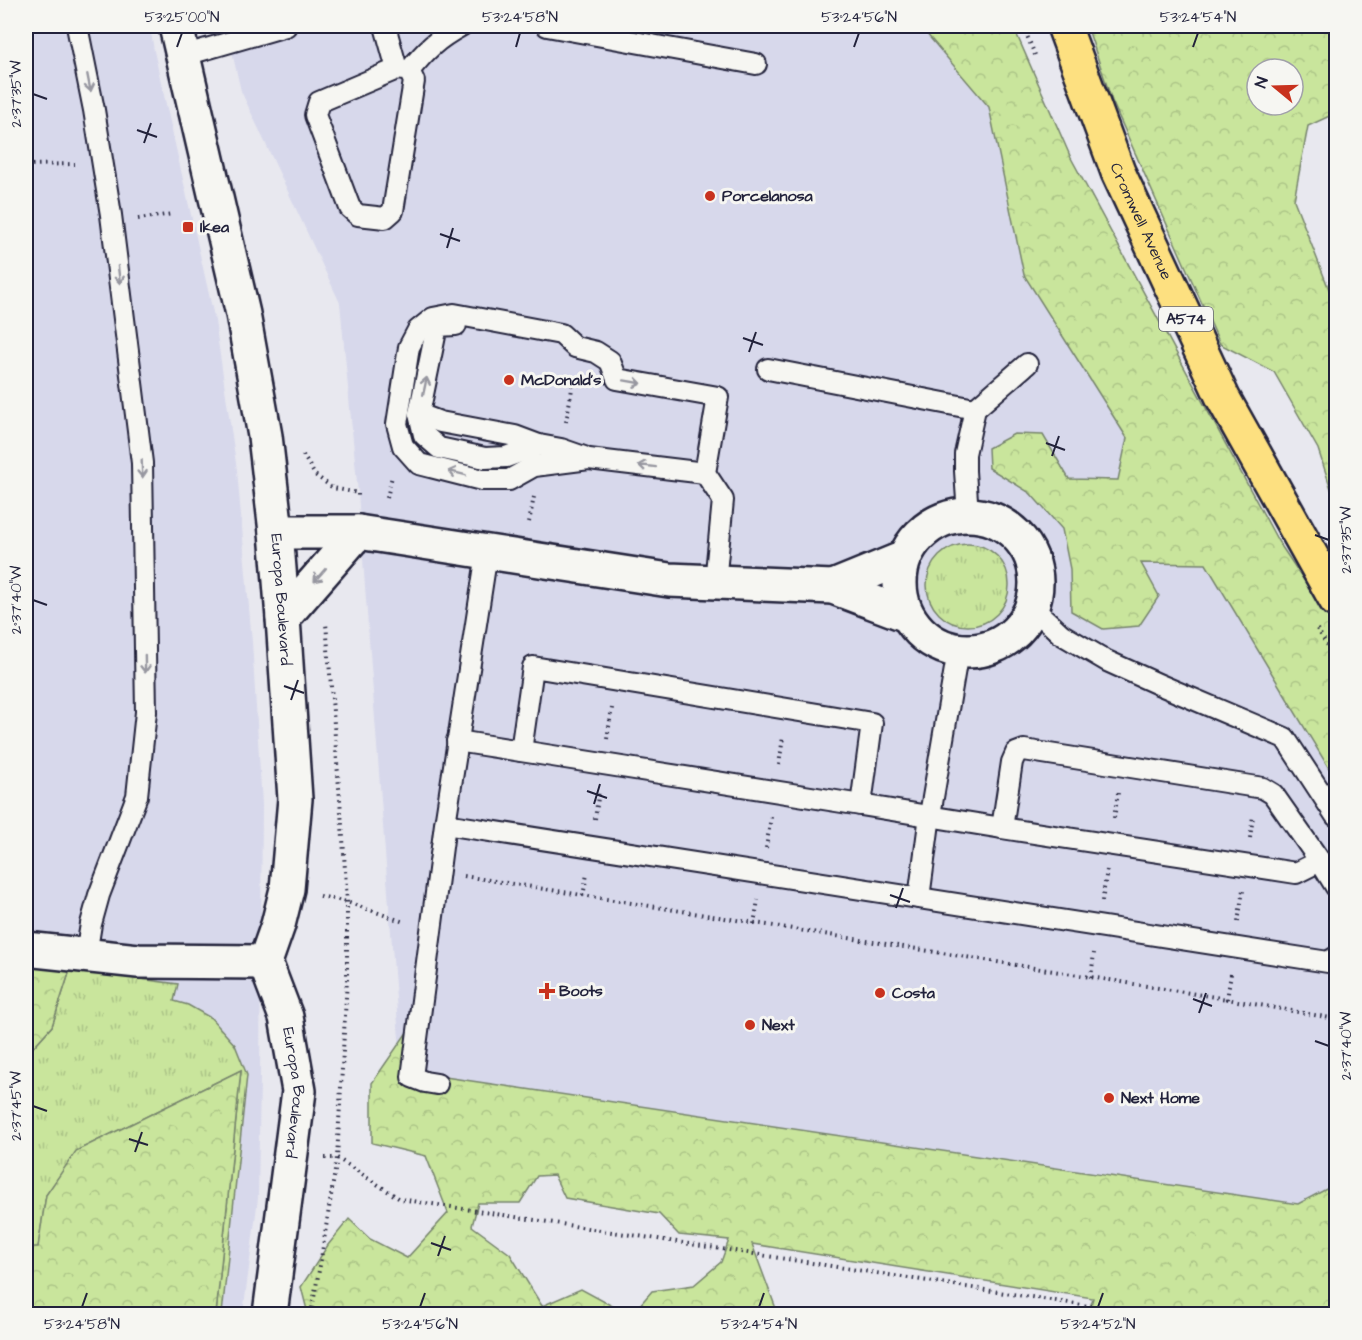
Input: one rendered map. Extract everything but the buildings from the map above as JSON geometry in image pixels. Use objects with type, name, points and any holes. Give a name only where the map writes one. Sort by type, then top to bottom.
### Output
[{"type":"main road","name":"Cromwell Avenue","points":[[1064,26],[1118,172],[1223,398],[1336,600]]},
{"type":"street","name":"Europa Boulevard","points":[[179,40],[243,314],[265,436],[283,618],[295,799],[287,889],[265,962],[286,1017],[299,1091],[270,1314]]},
{"type":"street","points":[[968,515],[989,518],[1009,528],[1024,544],[1033,564],[1036,586],[1032,607],[1020,627],[1003,642],[980,650],[958,651],[937,645],[920,632],[907,615],[901,596],[899,577],[904,558],[914,541],[929,527],[948,518],[968,515]]},
{"type":"street","points":[[276,532],[358,532],[669,580],[833,586],[907,615]]},
{"type":"street","points":[[283,618],[358,532]]},
{"type":"street","points":[[833,586],[904,558]]},
{"type":"street","points":[[26,949],[138,961],[265,962]]},
{"type":"lane","points":[[77,26],[94,110],[111,215],[142,463],[146,712],[137,796],[99,895],[86,955]]},
{"type":"lane","points":[[179,40],[286,26]]},
{"type":"lane","points":[[385,26],[403,70],[414,81],[393,211],[385,218],[358,215],[350,208],[315,115],[320,102],[403,70],[442,37],[461,26]]},
{"type":"lane","points":[[547,26],[756,64]]},
{"type":"lane","points":[[575,347],[561,334],[454,314],[433,318],[418,330],[409,347],[397,424],[402,446],[418,464],[482,480],[509,480],[534,466],[590,459]]},
{"type":"lane","points":[[539,445],[506,457],[484,458],[439,448],[424,435],[419,414],[437,326],[454,324],[597,352],[610,361],[617,379],[718,396],[705,473],[723,500],[715,583]]},
{"type":"lane","points":[[968,515],[964,471],[965,454],[975,409],[1027,364]]},
{"type":"lane","points":[[768,369],[975,409]]},
{"type":"lane","points":[[419,414],[440,422],[515,436],[590,459],[705,473]]},
{"type":"lane","points":[[437,1084],[412,1077],[438,872],[487,553]]},
{"type":"lane","points":[[1032,607],[1061,634],[1107,661],[1285,738],[1336,816]]},
{"type":"lane","points":[[919,898],[930,815],[958,651]]},
{"type":"lane","points":[[521,751],[533,667],[872,723],[861,805]]},
{"type":"lane","points":[[457,741],[1296,873],[1320,861]]},
{"type":"lane","points":[[1002,828],[1012,762],[1016,753],[1024,750],[1263,788],[1273,794],[1336,887]]},
{"type":"lane","points":[[445,824],[1328,962],[1336,957]]},
{"type":"path","points":[[311,1314],[321,1265],[337,1158],[347,979],[347,902],[326,625],[328,616]]},
{"type":"path","points":[[438,872],[1227,999]]},
{"type":"path","points":[[347,902],[411,925],[431,928]]},
{"type":"path","points":[[337,1158],[400,1199],[1140,1314]]},
{"type":"shaded area","points":[[26,26],[150,26],[215,321],[237,470],[252,642],[262,804],[258,1198],[243,1314],[26,1314]]},
{"type":"shaded area","points":[[226,26],[967,26],[1336,686],[1336,1198],[1301,1227],[403,1092],[358,493],[340,303],[241,91]]},
{"type":"green space","points":[[920,26],[1013,26],[1071,158],[1278,541],[1336,628],[1336,780],[1206,564],[1141,563],[1159,596],[1139,626],[1103,629],[1071,611],[1070,569],[1062,529],[1030,493],[989,468],[988,448],[1014,434],[1043,435],[1069,479],[1118,480],[1127,438],[1024,275],[989,107]]},
{"type":"green space","points":[[1087,26],[1336,26],[1336,113],[1308,126],[1294,200],[1336,304],[1336,504],[1318,449],[1274,372],[1220,344],[1112,101]]},
{"type":"green space","points":[[968,544],[984,548],[997,556],[1005,569],[1009,585],[1005,601],[997,614],[984,622],[968,626],[952,622],[939,614],[931,601],[927,585],[931,569],[939,556],[952,548]]},
{"type":"green space","points":[[26,964],[70,970],[52,1026],[26,1055]]},
{"type":"green space","points":[[70,970],[178,984],[174,1001],[188,1005],[211,1018],[235,1045],[247,1075],[222,1314],[216,1314],[241,1070],[78,1150],[46,1195],[38,1248],[26,1247],[26,1055],[52,1026]]},
{"type":"green space","points":[[412,1025],[425,1074],[1298,1204],[1336,1184],[1336,1314],[1088,1314],[1093,1298],[752,1244],[778,1314],[632,1314],[652,1291],[694,1285],[721,1262],[729,1240],[679,1235],[659,1214],[565,1198],[554,1175],[537,1176],[520,1203],[478,1203],[472,1226],[510,1254],[542,1306],[581,1289],[627,1314],[308,1314],[301,1287],[328,1245],[349,1219],[370,1239],[407,1258],[448,1213],[426,1156],[372,1143],[372,1083]]},
{"type":"green space","points":[[241,1070],[216,1314],[26,1314],[26,1247],[38,1247],[46,1195],[76,1151]]},
{"type":"place","name":"Porcelanosa","points":[[710,196]]},
{"type":"place","name":"Ikea","points":[[188,227]]},
{"type":"place","name":"McDonald's","points":[[509,380]]},
{"type":"place","name":"Boots","points":[[547,991]]},
{"type":"place","name":"Costa","points":[[880,993]]},
{"type":"place","name":"Next","points":[[750,1025]]},
{"type":"place","name":"Next Home","points":[[1109,1098]]}]
